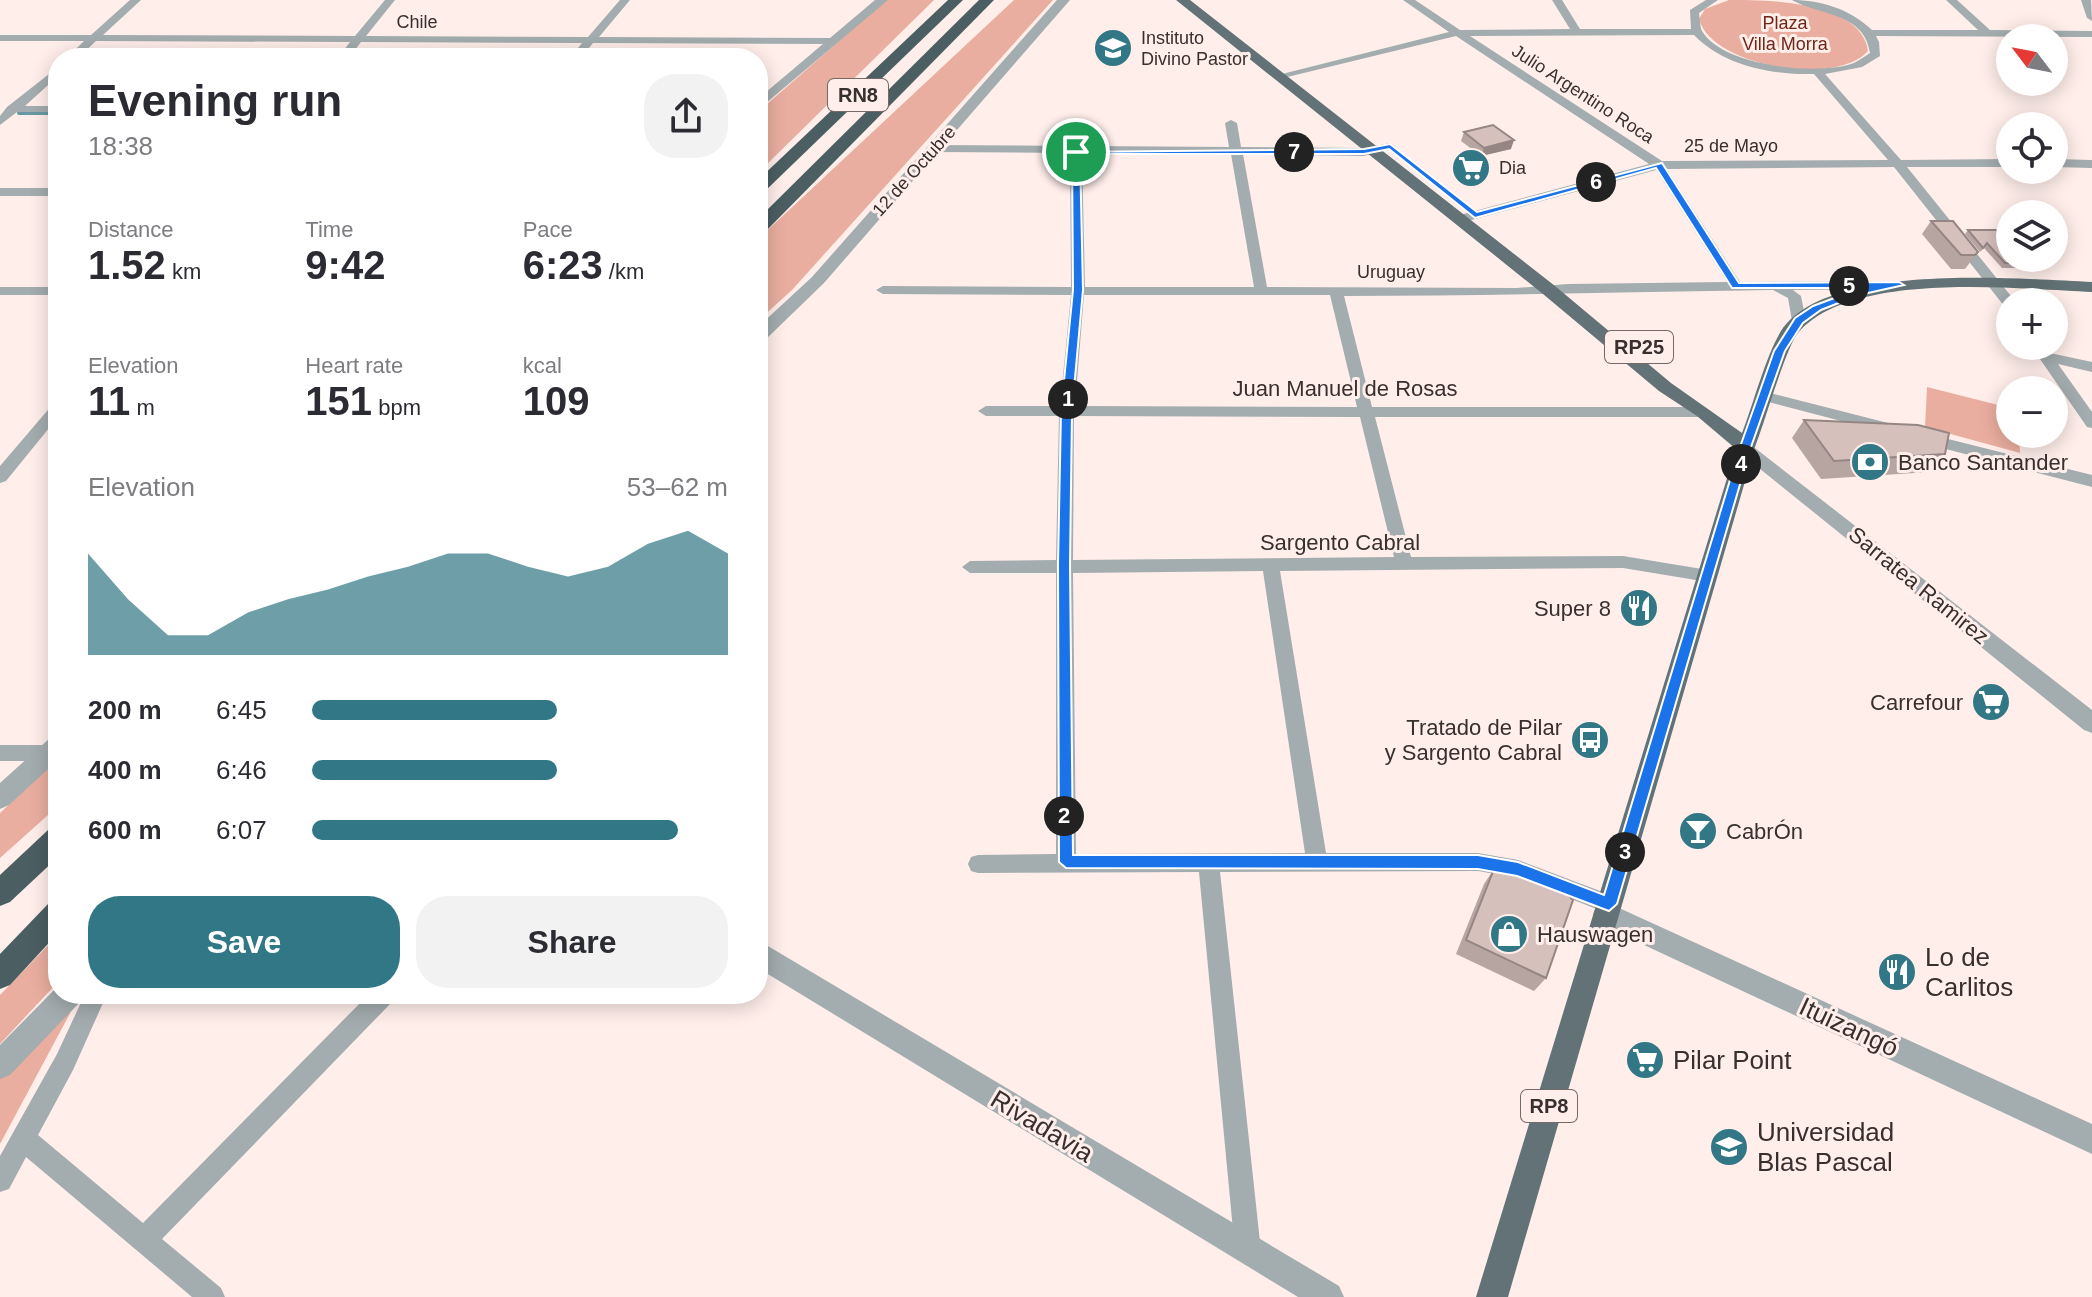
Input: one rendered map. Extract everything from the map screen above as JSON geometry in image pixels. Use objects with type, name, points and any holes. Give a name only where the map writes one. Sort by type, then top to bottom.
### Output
[{"type":"highway","points":[[808,143],[939,0]]},
{"type":"highway","name":"RN8","points":[[768,180],[956,0]]},
{"type":"highway","name":"RN8","points":[[768,219],[853,138],[987,0]]},
{"type":"highway","points":[[853,138],[914,88],[1008,0]]},
{"type":"highway","points":[[0,893],[48,848]]},
{"type":"highway","points":[[0,956],[48,910]]},
{"type":"highway","points":[[0,975],[48,924]]},
{"type":"main road","name":"RP25","points":[[1182,0],[1287,74],[1382,148],[1665,387],[1704,412],[1746,447]]},
{"type":"main road","name":"RP25","points":[[1201,0],[1287,74]]},
{"type":"main road","name":"RP25","points":[[1467,217],[1568,288],[1680,380],[1704,412]]},
{"type":"main road","name":"Uruguay","points":[[1799,321],[1838,298],[1899,285],[2092,287]]},
{"type":"main road","name":"RP8","points":[[1492,1297],[1762,396],[1779,351],[1799,321]]},
{"type":"street","points":[[82,48],[136,0]]},
{"type":"street","points":[[351,48],[390,0]]},
{"type":"street","points":[[584,48],[625,0]]},
{"type":"street","points":[[768,97],[882,0]]},
{"type":"street","name":"12 de Octubre","points":[[768,328],[818,280],[1064,0]]},
{"type":"street","name":"Julio Argentino Roca","points":[[1408,0],[1659,165],[1736,286]]},
{"type":"street","points":[[1557,0],[1576,31]]},
{"type":"street","points":[[1696,32],[1692,21],[1694,12],[1713,0]]},
{"type":"street","points":[[1287,74],[1457,33],[1696,32],[1729,55],[1755,64],[1819,74],[1853,70],[1868,63],[1876,54],[1876,44],[1869,33],[1850,18],[1797,0]]},
{"type":"street","points":[[1951,0],[1987,33]]},
{"type":"street","points":[[2086,0],[2092,18]]},
{"type":"street","points":[[1869,33],[2092,34]]},
{"type":"street","name":"Chile","points":[[0,38],[834,41]]},
{"type":"street","points":[[1819,74],[2000,288]]},
{"type":"street","points":[[0,122],[48,79]]},
{"type":"street","points":[[0,109],[48,109]]},
{"type":"street","points":[[1231,123],[1261,290]]},
{"type":"street","points":[[934,148],[1076,152],[1382,148]]},
{"type":"street","points":[[1066,862],[1064,565],[1067,411],[1078,290],[1076,152]]},
{"type":"street","name":"25 de Mayo","points":[[1467,217],[1659,165],[1996,163]]},
{"type":"street","points":[[2068,163],[2092,164]]},
{"type":"street","points":[[0,192],[48,192]]},
{"type":"street","name":"Uruguay","points":[[883,290],[1549,290],[1899,285]]},
{"type":"street","points":[[1776,287],[1794,296],[1799,321]]},
{"type":"street","points":[[0,291],[48,291]]},
{"type":"street","points":[[1336,291],[1404,564]]},
{"type":"street","points":[[2068,359],[2092,367]]},
{"type":"street","points":[[2048,360],[2092,423]]},
{"type":"street","points":[[1762,396],[2092,481]]},
{"type":"street","name":"Juan Manuel de Rosas","points":[[986,411],[1365,409],[1704,412]]},
{"type":"street","points":[[3,469],[48,418]]},
{"type":"street","name":"Sarratea Ramirez","points":[[1746,447],[2092,723]]},
{"type":"street","name":"Sargento Cabral","points":[[970,567],[1623,562],[1708,576]]},
{"type":"street","points":[[1270,564],[1317,862]]},
{"type":"street","points":[[0,753],[48,749]]},
{"type":"street","points":[[0,798],[48,754]]},
{"type":"street","points":[[1208,861],[1248,1251]]},
{"type":"street","name":"Ituizangó","points":[[978,864],[1208,861],[1500,864],[1608,909],[2092,1139]]},
{"type":"street","name":"Rivadavia","points":[[768,959],[1328,1297]]},
{"type":"street","points":[[0,1065],[59,1004]]},
{"type":"street","points":[[0,1180],[65,1062],[91,1004]]},
{"type":"street","points":[[145,1239],[374,1004]]},
{"type":"street","points":[[22,1138],[212,1297]]},
{"type":"green space","points":[[886,0],[934,0],[768,163],[768,103]]},
{"type":"green space","points":[[1014,0],[1053,0],[792,290],[768,312],[768,230]]},
{"type":"green space","name":"Plaza Villa Morra","points":[[1729,0],[1788,3],[1831,12],[1862,34],[1868,51],[1852,62],[1830,68],[1804,69],[1750,60],[1726,49],[1709,36],[1699,19],[1705,9]]},
{"type":"green space","points":[[1927,387],[1996,404],[1996,446],[1925,427]]},
{"type":"green space","points":[[2002,448],[2020,448],[2020,453]]},
{"type":"green space","points":[[48,767],[48,815],[0,858],[0,813]]},
{"type":"green space","points":[[48,945],[48,993],[0,1044],[0,995]]},
{"type":"green space","points":[[75,1004],[0,1144],[0,1073]]},
{"type":"building","points":[[1493,125],[1514,140],[1484,148],[1464,132]]},
{"type":"building","points":[[1931,221],[1953,221],[1978,252],[1975,255],[1961,255]]},
{"type":"building","points":[[1968,230],[1996,230],[1996,253],[1987,243],[1983,248]]},
{"type":"building","points":[[1804,420],[1918,425],[1949,433],[1945,454],[1834,461]]},
{"type":"building","name":"Hauswagen","points":[[1494,869],[1533,870],[1559,885],[1573,900],[1546,978],[1466,940]]},
{"type":"waterway","points":[[19,113],[48,113]]},
{"type":"place","name":"Instituto Divino Pastor","points":[[1113,48]]},
{"type":"place","name":"Dia","points":[[1471,168]]},
{"type":"place","name":"Banco Santander","points":[[1870,462]]},
{"type":"place","name":"Super 8","points":[[1639,608]]},
{"type":"place","name":"Carrefour","points":[[1991,702]]},
{"type":"place","name":"Tratado de Pilar y Sargento Cabral","points":[[1590,740]]},
{"type":"place","name":"CabrÓn","points":[[1698,831]]},
{"type":"place","name":"Hauswagen","points":[[1509,934]]},
{"type":"place","name":"Lo de Carlitos","points":[[1897,972]]},
{"type":"place","name":"Pilar Point","points":[[1645,1060]]},
{"type":"place","name":"Universidad Blas Pascal","points":[[1729,1147]]},
{"type":"route","points":[[1390,147],[1475,215],[1659,165],[1736,286],[1899,285],[1857,292],[1817,308],[1789,332],[1779,351],[1746,447],[1609,904],[1518,869],[1478,862],[1066,862],[1064,565],[1067,411],[1078,290],[1076,152],[1364,152],[1390,147]]}]
